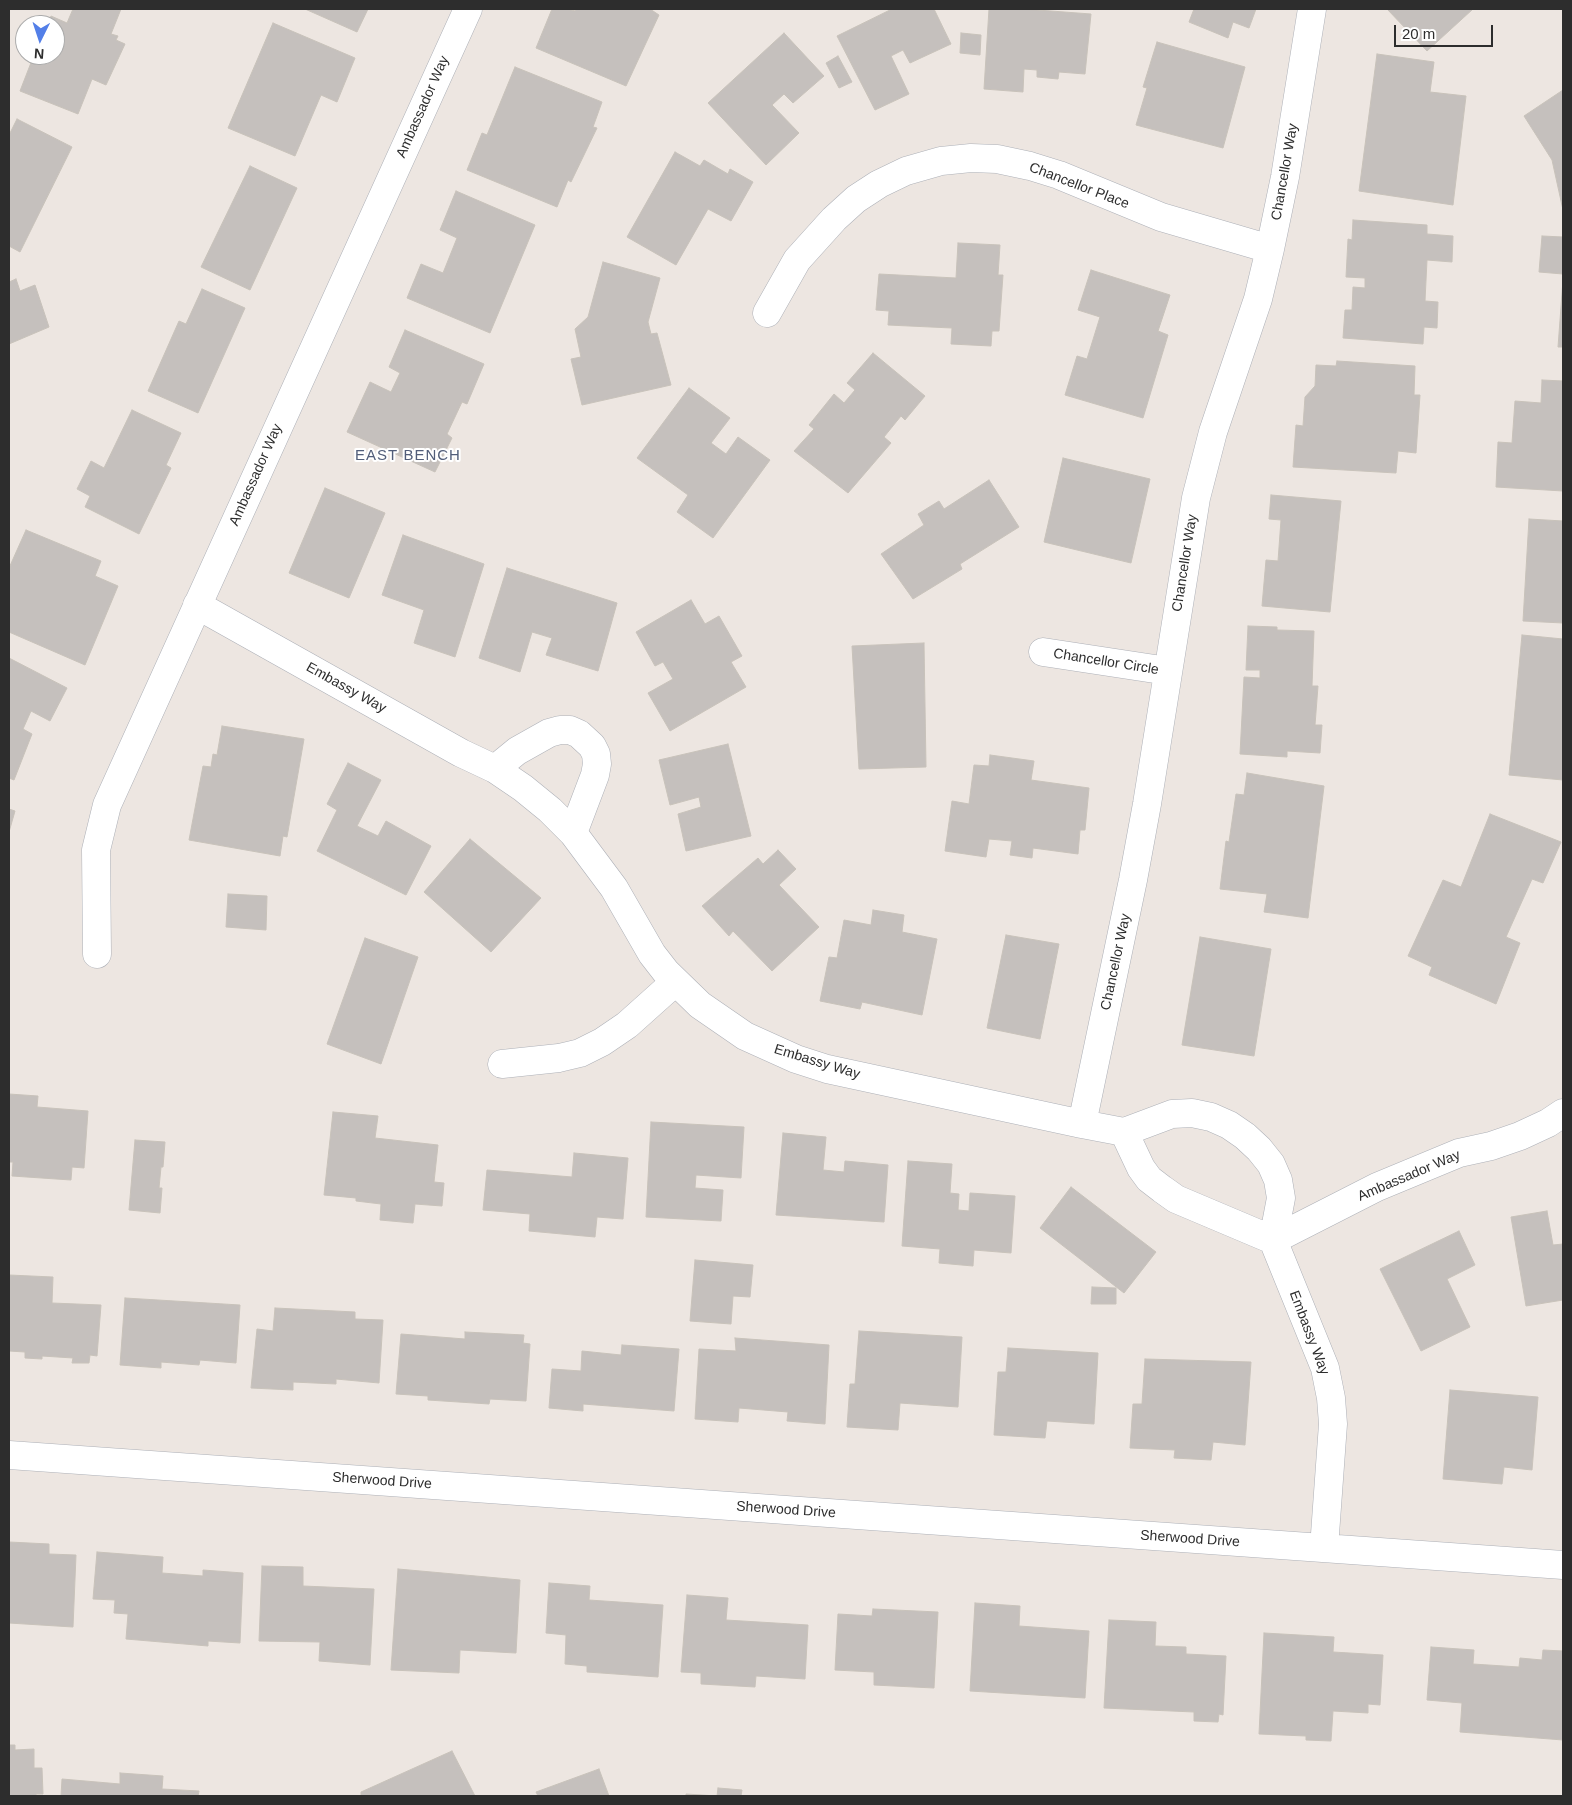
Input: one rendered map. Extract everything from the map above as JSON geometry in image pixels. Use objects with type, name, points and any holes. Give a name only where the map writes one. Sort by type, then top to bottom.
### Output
[{"type":"street","name":"Ambassador Way","points":[[97,954],[96,850],[107,804],[468,9]]},
{"type":"street","name":"Chancellor Way","points":[[1082,1124],[1147,804],[1196,498],[1213,432],[1258,298],[1270,249],[1285,177],[1312,9]]},
{"type":"street","name":"Chancellor Place","points":[[767,313],[797,260],[834,219],[856,199],[879,184],[906,171],[941,161],[970,158],[997,160],[1030,166],[1059,175],[1161,217],[1270,249]]},
{"type":"street","name":"Embassy Way","points":[[197,604],[461,753],[495,769],[523,788],[550,810],[573,833],[614,888],[652,954],[675,982],[700,1005],[745,1036],[796,1059],[827,1069],[1124,1132]]},
{"type":"street","name":"Chancellor Circle","points":[[1043,652],[1168,671]]},
{"type":"street","points":[[495,769],[517,751],[549,733],[570,730],[579,734],[592,746],[596,754],[597,764],[595,775],[573,833]]},
{"type":"street","points":[[502,1064],[559,1058],[580,1053],[602,1042],[627,1025],[675,982]]},
{"type":"street","points":[[1192,1113],[1211,1117],[1245,1136],[1271,1164],[1278,1180],[1280,1198],[1273,1240],[1176,1199],[1162,1190],[1149,1179],[1141,1168],[1124,1132],[1172,1114],[1192,1113]]},
{"type":"street","name":"Ambassador Way","points":[[1273,1240],[1376,1187],[1430,1164],[1459,1153],[1491,1146],[1558,1122]]},
{"type":"street","name":"Embassy Way","points":[[1273,1240],[1325,1368],[1331,1398],[1333,1424],[1324,1548]]},
{"type":"street","name":"Sherwood Drive","points":[[9,1455],[1563,1566]]},
{"type":"building","points":[[73,9],[121,9],[111,34],[118,36],[116,40],[125,44],[106,85],[92,79],[78,114],[20,91],[30,65],[65,65],[65,22],[67,23]]},
{"type":"building","points":[[305,9],[368,9],[357,32]]},
{"type":"building","points":[[552,9],[575,11],[576,9],[650,9],[659,15],[626,86],[536,48]]},
{"type":"building","points":[[892,9],[934,9],[951,44],[910,63],[903,50],[891,56],[909,94],[875,110],[837,36]]},
{"type":"building","points":[[989,9],[1024,9],[1091,14],[1085,74],[1059,72],[1058,79],[1037,77],[1037,70],[1024,69],[1023,92],[984,89]]},
{"type":"building","points":[[1194,9],[1256,9],[1249,28],[1233,22],[1228,38],[1189,22]]},
{"type":"building","points":[[1387,9],[1473,9],[1427,51]]},
{"type":"building","points":[[273,23],[355,58],[337,102],[321,95],[295,156],[228,128]]},
{"type":"building","points":[[784,33],[824,76],[793,103],[784,94],[772,105],[799,133],[766,165],[708,103]]},
{"type":"building","points":[[961,33],[981,35],[980,55],[960,53]]},
{"type":"building","points":[[1157,42],[1245,67],[1223,148],[1136,125],[1147,88],[1143,87]]},
{"type":"building","points":[[1377,54],[1434,62],[1430,92],[1466,96],[1453,205],[1359,191]]},
{"type":"building","points":[[838,56],[852,82],[839,88],[826,63]]},
{"type":"building","points":[[515,67],[602,102],[593,127],[597,128],[571,182],[568,180],[557,207],[467,170],[482,133],[487,135]]},
{"type":"building","points":[[1563,90],[1563,210],[1552,160],[1524,116]]},
{"type":"building","points":[[17,119],[72,147],[20,252],[9,246],[9,135]]},
{"type":"building","points":[[675,152],[700,166],[704,160],[728,174],[730,169],[753,182],[731,221],[708,209],[676,265],[627,237]]},
{"type":"building","points":[[250,166],[297,188],[250,290],[201,267]]},
{"type":"building","points":[[456,191],[535,225],[490,333],[407,298],[421,264],[443,273],[457,238],[440,230]]},
{"type":"building","points":[[1353,220],[1427,225],[1427,234],[1453,236],[1452,262],[1427,260],[1425,301],[1438,302],[1437,328],[1424,327],[1423,344],[1343,338],[1345,310],[1352,310],[1353,287],[1365,288],[1365,278],[1346,277],[1348,239],[1352,240]]},
{"type":"building","points":[[1542,236],[1563,237],[1563,274],[1539,272]]},
{"type":"building","points":[[958,243],[1000,245],[998,275],[1003,275],[999,331],[992,331],[991,346],[951,344],[952,328],[888,325],[889,311],[876,310],[879,274],[956,278]]},
{"type":"building","points":[[603,262],[660,278],[648,322],[651,334],[657,333],[671,385],[582,405],[571,359],[581,357],[575,329],[588,317]]},
{"type":"building","points":[[1091,270],[1170,295],[1158,331],[1168,335],[1143,418],[1065,395],[1077,356],[1087,359],[1100,317],[1078,310]]},
{"type":"building","points":[[16,279],[20,291],[35,285],[49,327],[9,344],[9,282]]},
{"type":"building","points":[[1563,280],[1563,347],[1558,347]]},
{"type":"building","points":[[202,289],[245,308],[198,413],[148,391],[179,321],[186,324]]},
{"type":"building","points":[[405,330],[484,364],[467,404],[462,402],[447,434],[452,438],[435,472],[347,432],[370,382],[391,392],[400,373],[389,367]]},
{"type":"building","points":[[873,353],[925,396],[905,420],[901,416],[884,437],[891,443],[848,493],[794,451],[814,429],[809,425],[834,394],[844,403],[855,390],[847,383]]},
{"type":"building","points":[[1337,361],[1415,366],[1414,395],[1420,395],[1416,453],[1398,451],[1396,473],[1293,467],[1296,425],[1303,426],[1305,397],[1315,386],[1316,365],[1336,366]]},
{"type":"building","points":[[1542,380],[1563,381],[1563,491],[1496,487],[1498,442],[1512,443],[1515,401],[1541,403]]},
{"type":"building","points":[[689,388],[730,418],[711,443],[726,454],[738,437],[770,460],[713,538],[677,512],[688,495],[637,458]]},
{"type":"building","points":[[132,410],[181,433],[166,465],[171,468],[139,534],[85,507],[90,496],[77,489],[91,461],[104,468]]},
{"type":"building","points":[[1063,458],[1150,479],[1131,563],[1044,542]]},
{"type":"building","points":[[989,480],[1019,527],[960,564],[962,569],[913,599],[881,554],[924,525],[918,514],[939,501],[944,509]]},
{"type":"building","points":[[325,488],[385,513],[349,598],[289,573]]},
{"type":"building","points":[[1271,495],[1341,501],[1330,612],[1262,606],[1266,560],[1278,561],[1281,520],[1269,519]]},
{"type":"building","points":[[1529,519],[1563,521],[1563,623],[1523,621]]},
{"type":"building","points":[[26,530],[101,561],[95,576],[118,586],[85,665],[9,632],[9,568]]},
{"type":"building","points":[[403,535],[484,564],[455,657],[414,643],[424,610],[382,595]]},
{"type":"building","points":[[507,568],[617,603],[598,671],[546,655],[552,638],[532,632],[520,672],[479,658]]},
{"type":"building","points":[[691,600],[705,624],[719,616],[742,656],[731,662],[746,687],[670,731],[648,693],[673,679],[663,662],[655,666],[636,632]]},
{"type":"building","points":[[1248,626],[1277,627],[1277,630],[1314,631],[1312,686],[1318,686],[1315,725],[1322,725],[1320,753],[1287,751],[1287,757],[1240,754],[1244,677],[1260,678],[1260,670],[1246,670]]},
{"type":"building","points":[[1522,635],[1563,639],[1563,780],[1509,775]]},
{"type":"building","points":[[924,643],[926,767],[859,769],[852,646]]},
{"type":"building","points":[[9,658],[67,688],[50,721],[31,711],[23,729],[32,734],[14,780],[9,778]]},
{"type":"building","points":[[222,726],[304,739],[287,837],[283,836],[280,856],[189,840],[203,766],[211,767],[213,754],[217,755]]},
{"type":"building","points":[[728,744],[751,836],[686,851],[678,814],[701,807],[699,797],[670,805],[659,760]]},
{"type":"building","points":[[990,755],[1034,761],[1031,780],[1089,788],[1085,830],[1080,830],[1078,854],[1033,848],[1032,858],[1010,855],[1012,841],[989,839],[986,857],[945,851],[952,801],[969,804],[974,765],[989,766]]},
{"type":"building","points":[[348,763],[381,780],[357,826],[378,836],[386,821],[431,846],[406,895],[317,851],[337,810],[327,804]]},
{"type":"building","points":[[1247,773],[1324,786],[1308,918],[1264,912],[1267,894],[1220,889],[1226,841],[1229,842],[1236,794],[1244,795]]},
{"type":"building","points":[[9,809],[15,811],[9,832]]},
{"type":"building","points":[[1490,814],[1561,842],[1543,883],[1532,879],[1506,937],[1520,943],[1496,1004],[1429,975],[1432,967],[1408,956],[1443,880],[1461,887]]},
{"type":"building","points":[[470,839],[541,898],[491,952],[424,892]]},
{"type":"building","points":[[778,850],[796,869],[779,885],[819,927],[772,971],[733,931],[729,936],[702,906],[758,858],[763,864]]},
{"type":"building","points":[[228,894],[267,896],[266,930],[226,927]]},
{"type":"building","points":[[873,910],[904,915],[902,932],[937,939],[922,1015],[862,1002],[860,1009],[820,1001],[829,957],[837,958],[844,920],[871,925]]},
{"type":"building","points":[[1006,935],[1059,944],[1040,1039],[987,1028]]},
{"type":"building","points":[[1200,937],[1271,949],[1254,1056],[1182,1045]]},
{"type":"building","points":[[365,938],[418,957],[381,1064],[327,1044]]},
{"type":"building","points":[[9,1094],[38,1096],[37,1107],[88,1111],[84,1168],[72,1167],[71,1180],[12,1176],[13,1162],[9,1162]]},
{"type":"building","points":[[333,1112],[378,1116],[375,1138],[438,1145],[434,1182],[444,1183],[442,1206],[415,1204],[413,1223],[380,1220],[381,1204],[356,1201],[356,1198],[324,1195]]},
{"type":"building","points":[[651,1122],[744,1127],[741,1178],[696,1175],[695,1188],[723,1190],[721,1221],[646,1217]]},
{"type":"building","points":[[783,1133],[826,1137],[823,1170],[844,1172],[845,1161],[888,1165],[884,1222],[776,1215]]},
{"type":"building","points":[[135,1140],[165,1142],[159,1188],[162,1188],[160,1213],[129,1210]]},
{"type":"building","points":[[574,1153],[628,1158],[623,1219],[597,1217],[595,1237],[529,1231],[530,1214],[483,1210],[487,1170],[572,1177]]},
{"type":"building","points":[[908,1161],[952,1164],[950,1193],[959,1194],[958,1210],[969,1211],[970,1193],[1015,1196],[1011,1253],[974,1250],[973,1266],[939,1263],[940,1249],[902,1246]]},
{"type":"building","points":[[1071,1187],[1156,1252],[1124,1293],[1040,1228]]},
{"type":"building","points":[[1547,1211],[1553,1245],[1563,1244],[1563,1300],[1526,1306],[1511,1217]]},
{"type":"building","points":[[1459,1231],[1475,1265],[1447,1279],[1470,1327],[1421,1351],[1380,1269]]},
{"type":"building","points":[[695,1260],[753,1265],[750,1297],[733,1296],[731,1324],[690,1321]]},
{"type":"building","points":[[9,1275],[53,1277],[52,1303],[101,1305],[97,1356],[90,1355],[89,1363],[72,1363],[73,1358],[42,1356],[42,1359],[25,1358],[25,1352],[9,1351]]},
{"type":"building","points":[[1092,1287],[1116,1288],[1116,1304],[1091,1304]]},
{"type":"building","points":[[125,1298],[240,1305],[236,1363],[200,1360],[199,1365],[161,1362],[161,1368],[120,1365]]},
{"type":"building","points":[[275,1308],[355,1312],[355,1319],[383,1320],[379,1383],[336,1379],[336,1384],[293,1382],[293,1390],[251,1388],[257,1329],[273,1331]]},
{"type":"building","points":[[859,1331],[962,1337],[958,1407],[900,1403],[898,1430],[847,1427],[850,1384],[855,1384]]},
{"type":"building","points":[[465,1332],[524,1335],[523,1343],[530,1344],[526,1401],[490,1399],[489,1404],[428,1400],[428,1396],[396,1394],[401,1334],[465,1339]]},
{"type":"building","points":[[735,1338],[829,1345],[825,1424],[787,1421],[788,1412],[739,1408],[738,1422],[695,1419],[699,1349],[736,1351]]},
{"type":"building","points":[[622,1345],[679,1349],[674,1411],[583,1404],[583,1411],[549,1408],[552,1369],[581,1371],[582,1351],[621,1355]]},
{"type":"building","points":[[1008,1348],[1098,1353],[1094,1424],[1047,1421],[1045,1438],[994,1435],[998,1372],[1006,1372]]},
{"type":"building","points":[[1145,1359],[1251,1362],[1245,1445],[1213,1442],[1211,1460],[1174,1458],[1175,1450],[1130,1448],[1133,1404],[1142,1404]]},
{"type":"building","points":[[1450,1390],[1538,1397],[1532,1470],[1504,1467],[1502,1484],[1443,1479]]},
{"type":"building","points":[[9,1542],[49,1544],[49,1554],[76,1555],[73,1627],[9,1623]]},
{"type":"building","points":[[97,1552],[163,1557],[162,1573],[203,1576],[203,1570],[243,1573],[240,1643],[208,1641],[208,1646],[126,1639],[128,1614],[114,1613],[115,1600],[93,1599]]},
{"type":"building","points":[[262,1566],[303,1567],[303,1586],[374,1589],[370,1665],[319,1661],[320,1642],[259,1641]]},
{"type":"building","points":[[398,1569],[520,1580],[516,1653],[460,1650],[459,1673],[391,1670]]},
{"type":"building","points":[[549,1583],[590,1586],[589,1600],[663,1605],[658,1677],[587,1672],[587,1666],[565,1664],[566,1635],[546,1633]]},
{"type":"building","points":[[687,1595],[728,1598],[726,1620],[808,1625],[805,1679],[756,1676],[755,1687],[701,1684],[701,1673],[681,1672]]},
{"type":"building","points":[[975,1603],[1020,1606],[1019,1626],[1089,1631],[1085,1698],[970,1691]]},
{"type":"building","points":[[873,1609],[938,1612],[934,1688],[874,1685],[874,1672],[835,1670],[838,1614],[872,1616]]},
{"type":"building","points":[[1109,1620],[1156,1622],[1155,1646],[1186,1647],[1186,1654],[1226,1656],[1223,1715],[1219,1714],[1218,1722],[1194,1721],[1194,1712],[1104,1708]]},
{"type":"building","points":[[1264,1633],[1334,1637],[1333,1652],[1383,1655],[1380,1705],[1368,1704],[1368,1713],[1333,1711],[1331,1741],[1306,1740],[1306,1736],[1259,1734]]},
{"type":"building","points":[[1431,1647],[1474,1650],[1473,1664],[1519,1667],[1520,1658],[1542,1660],[1543,1650],[1563,1651],[1563,1740],[1460,1732],[1462,1703],[1427,1700]]},
{"type":"building","points":[[9,1745],[15,1745],[15,1750],[34,1749],[34,1768],[42,1768],[43,1794],[36,1794],[36,1796],[9,1796]]},
{"type":"building","points":[[452,1751],[475,1796],[361,1796],[361,1792]]},
{"type":"building","points":[[599,1769],[609,1796],[538,1796],[536,1792]]},
{"type":"building","points":[[120,1773],[163,1776],[162,1789],[199,1791],[198,1796],[61,1796],[62,1779],[120,1784]]},
{"type":"building","points":[[718,1788],[742,1790],[741,1796],[717,1796]]},
{"type":"building","points":[[686,1794],[717,1796],[686,1796]]},
{"type":"district","name":"EAST BENCH","points":[[408,456]]}]
